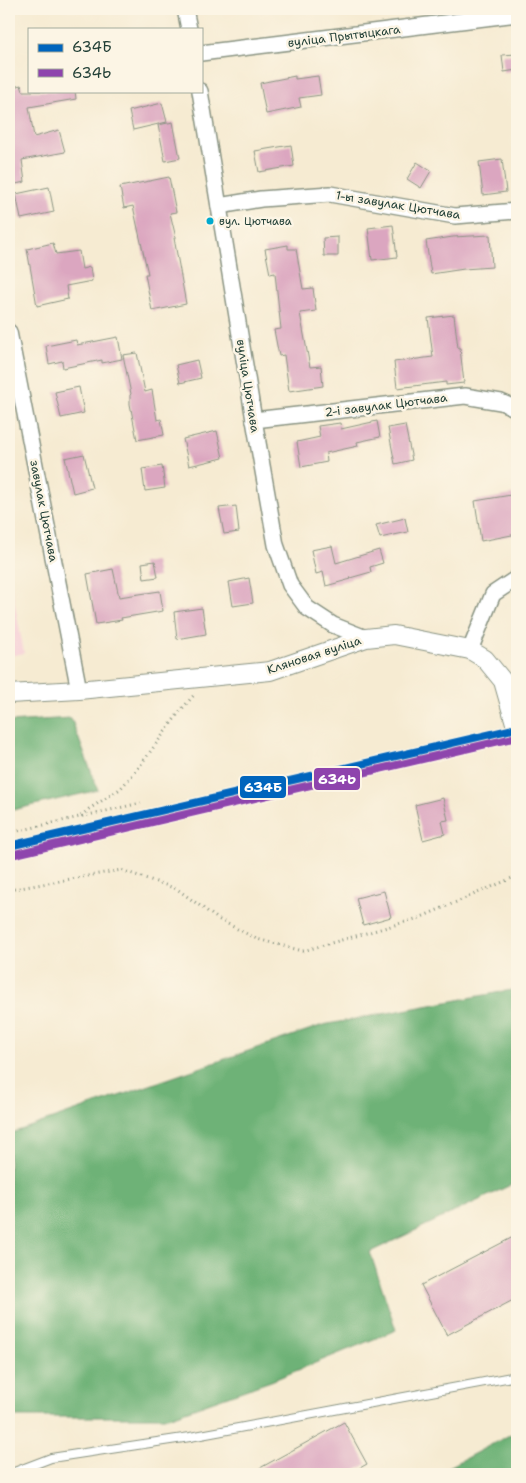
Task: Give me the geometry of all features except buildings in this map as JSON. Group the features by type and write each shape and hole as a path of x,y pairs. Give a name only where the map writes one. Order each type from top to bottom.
{"street":[{"path":"185,9 189,28"},
{"name":"вуліца Прытыцкага","path":"202,53 517,14"},
{"name":"вуліца Цютчава","path":"200,92 276,545 290,585 307,608 333,625 366,638"},
{"name":"1-ы завулак Цютчава","path":"219,206 261,198 330,194 455,216 517,211"},
{"name":"завулак Цютчава","path":"9,332 79,690"},
{"name":"2-і завулак Цютчава","path":"254,420 465,396 501,402 517,409"},
{"path":"517,578 494,594 470,650 485,659 503,681 517,730"},
{"name":"Кляновая вуліца","path":"9,694 79,690 270,671 366,638 394,636 470,650"}],"lane":[{"path":"9,1474 51,1458 190,1437 517,1376"}],"path":[{"path":"82,816 89,809 120,790 181,710 212,677"},
{"path":"9,833 141,803"},
{"path":"9,890 120,870 177,889 218,919 257,939 303,951 419,918 517,876"}],"shaded area":[{"path":"9,573 24,653 9,656"}],"green space":[{"path":"71,718 98,790 9,811 9,722"},
{"path":"517,989 517,1182 370,1252 396,1330 271,1381 168,1417 9,1417 9,1134 323,1025"},
{"path":"517,1431 517,1474 436,1474"}],"transit line":[{"name":"634Б","path":"9,846 517,728"},
{"name":"634Ь","path":"11,855 517,737"}],"place":[{"name":"вул. Цютчава","path":"210,221"}]}
